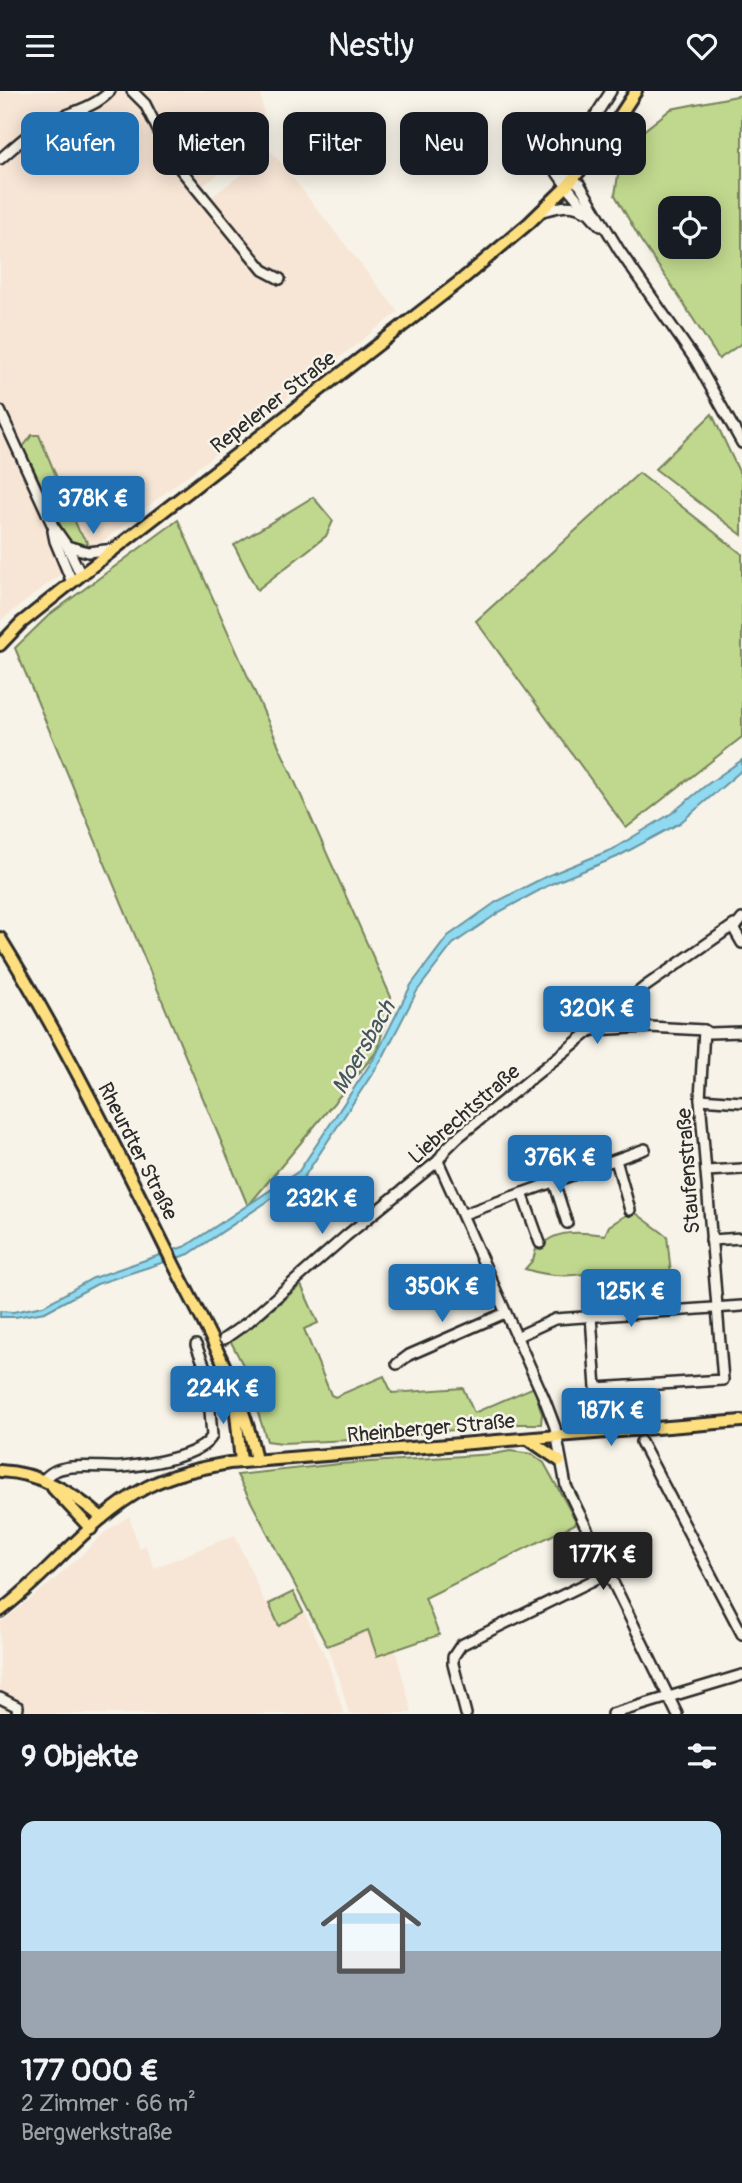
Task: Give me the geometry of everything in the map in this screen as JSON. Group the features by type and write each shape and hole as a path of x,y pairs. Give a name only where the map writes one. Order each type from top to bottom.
{"main road":[{"name":"Repelener Straße","path":"0,645 21,623 459,282 542,211 567,180 598,149 636,91"},
{"name":"Rheurdter Straße","path":"0,938 81,1082 161,1238 245,1417 256,1461"},
{"name":"Rheurdter Straße","path":"232,1387 241,1462"},
{"name":"Rheinberger Straße","path":"0,1611 45,1573 102,1518 148,1487 206,1467 742,1421"},
{"path":"528,1439 560,1461"},
{"path":"0,1471 23,1473 68,1491 102,1518"},
{"path":"47,1482 91,1529"}],"street":[{"path":"0,159 39,128 89,106 110,91"},
{"path":"131,91 145,104 173,160 263,270 279,279"},
{"path":"593,218 567,180 553,166 553,152 561,143 572,140 587,129 611,91"},
{"path":"567,180 580,185 607,232 696,361 742,443"},
{"path":"542,211 575,206 607,232"},
{"path":"0,411 52,526 67,546 76,579"},
{"path":"52,526 55,541 76,579"},
{"path":"67,546 88,552 114,549"},
{"path":"737,924 742,943"},
{"name":"Liebrechtstraße","path":"224,1339 248,1322 346,1236 438,1161 457,1138 646,986 737,924"},
{"path":"592,1030 650,1027 704,1030 709,1033 742,1032"},
{"name":"Staufenstraße","path":"591,1317 596,1388 723,1380 699,1099 704,1030"},
{"path":"699,1099 742,1102"},
{"path":"464,1214 645,1149"},
{"path":"616,1160 630,1210"},
{"path":"438,1161 544,1398 556,1436 566,1486 677,1714"},
{"path":"706,1171 742,1169"},
{"path":"554,1182 568,1223"},
{"path":"522,1193 540,1243"},
{"path":"710,1240 742,1238"},
{"path":"516,1337 555,1319 742,1306"},
{"path":"397,1364 409,1355 505,1313"},
{"path":"47,1482 51,1473 68,1468 122,1467 175,1457 198,1450 209,1441 212,1426 206,1372 196,1345"},
{"path":"641,1442 742,1635"},
{"path":"466,1714 453,1664 453,1657 461,1645 610,1572"},
{"path":"612,1714 742,1675"},
{"path":"0,1697 18,1710"}],"shaded area":[{"path":"0,91 260,91 263,112 153,112 153,175 217,175 204,185 211,197 241,175 269,175 269,154 272,152 283,166 283,175 290,175 398,312 0,621"},
{"path":"129,1516 139,1549 145,1545 154,1568 235,1535 265,1603 294,1591 327,1660 344,1714 0,1714 0,1623 53,1581 107,1531"},
{"path":"368,1630 377,1655 395,1649 412,1713 349,1714 327,1646"}],"green space":[{"path":"742,95 742,343 719,359 641,241 615,195 618,175 646,175 646,129 671,109"},
{"path":"712,414 742,478 742,535 655,469"},
{"path":"32,435 39,435 79,531 88,543 85,546 76,545 65,535 23,447"},
{"path":"639,473 742,554 742,737 626,828 476,621"},
{"path":"313,497 333,521 326,536 257,590 234,545"},
{"path":"178,520 391,997 378,1050 248,1206 15,648 49,615"},
{"path":"633,1211 667,1236 671,1274 609,1279 606,1270 561,1275 525,1269 533,1260 536,1249 539,1250 551,1238 569,1233 605,1235 609,1226"},
{"path":"301,1285 318,1323 304,1329 331,1395 335,1397 384,1376 392,1393 463,1388 474,1413 534,1387 542,1414 541,1424 351,1440 282,1443 267,1441 243,1365 230,1340 254,1325"},
{"path":"510,1451 532,1454 544,1463 577,1523 425,1598 439,1635 377,1656 368,1630 327,1646 237,1475 339,1464"},
{"path":"293,1592 303,1612 279,1626 269,1604"}],"water":[{"name":"Moersbach","path":"742,760 742,770 680,823 617,857 551,884 501,911 453,944 417,991 382,1059 304,1177 189,1254 97,1284 45,1312 0,1317 0,1311 13,1312 43,1306 93,1278 186,1246 299,1171 376,1055 411,985 448,936 496,902 547,876 613,849 672,813"}]}
